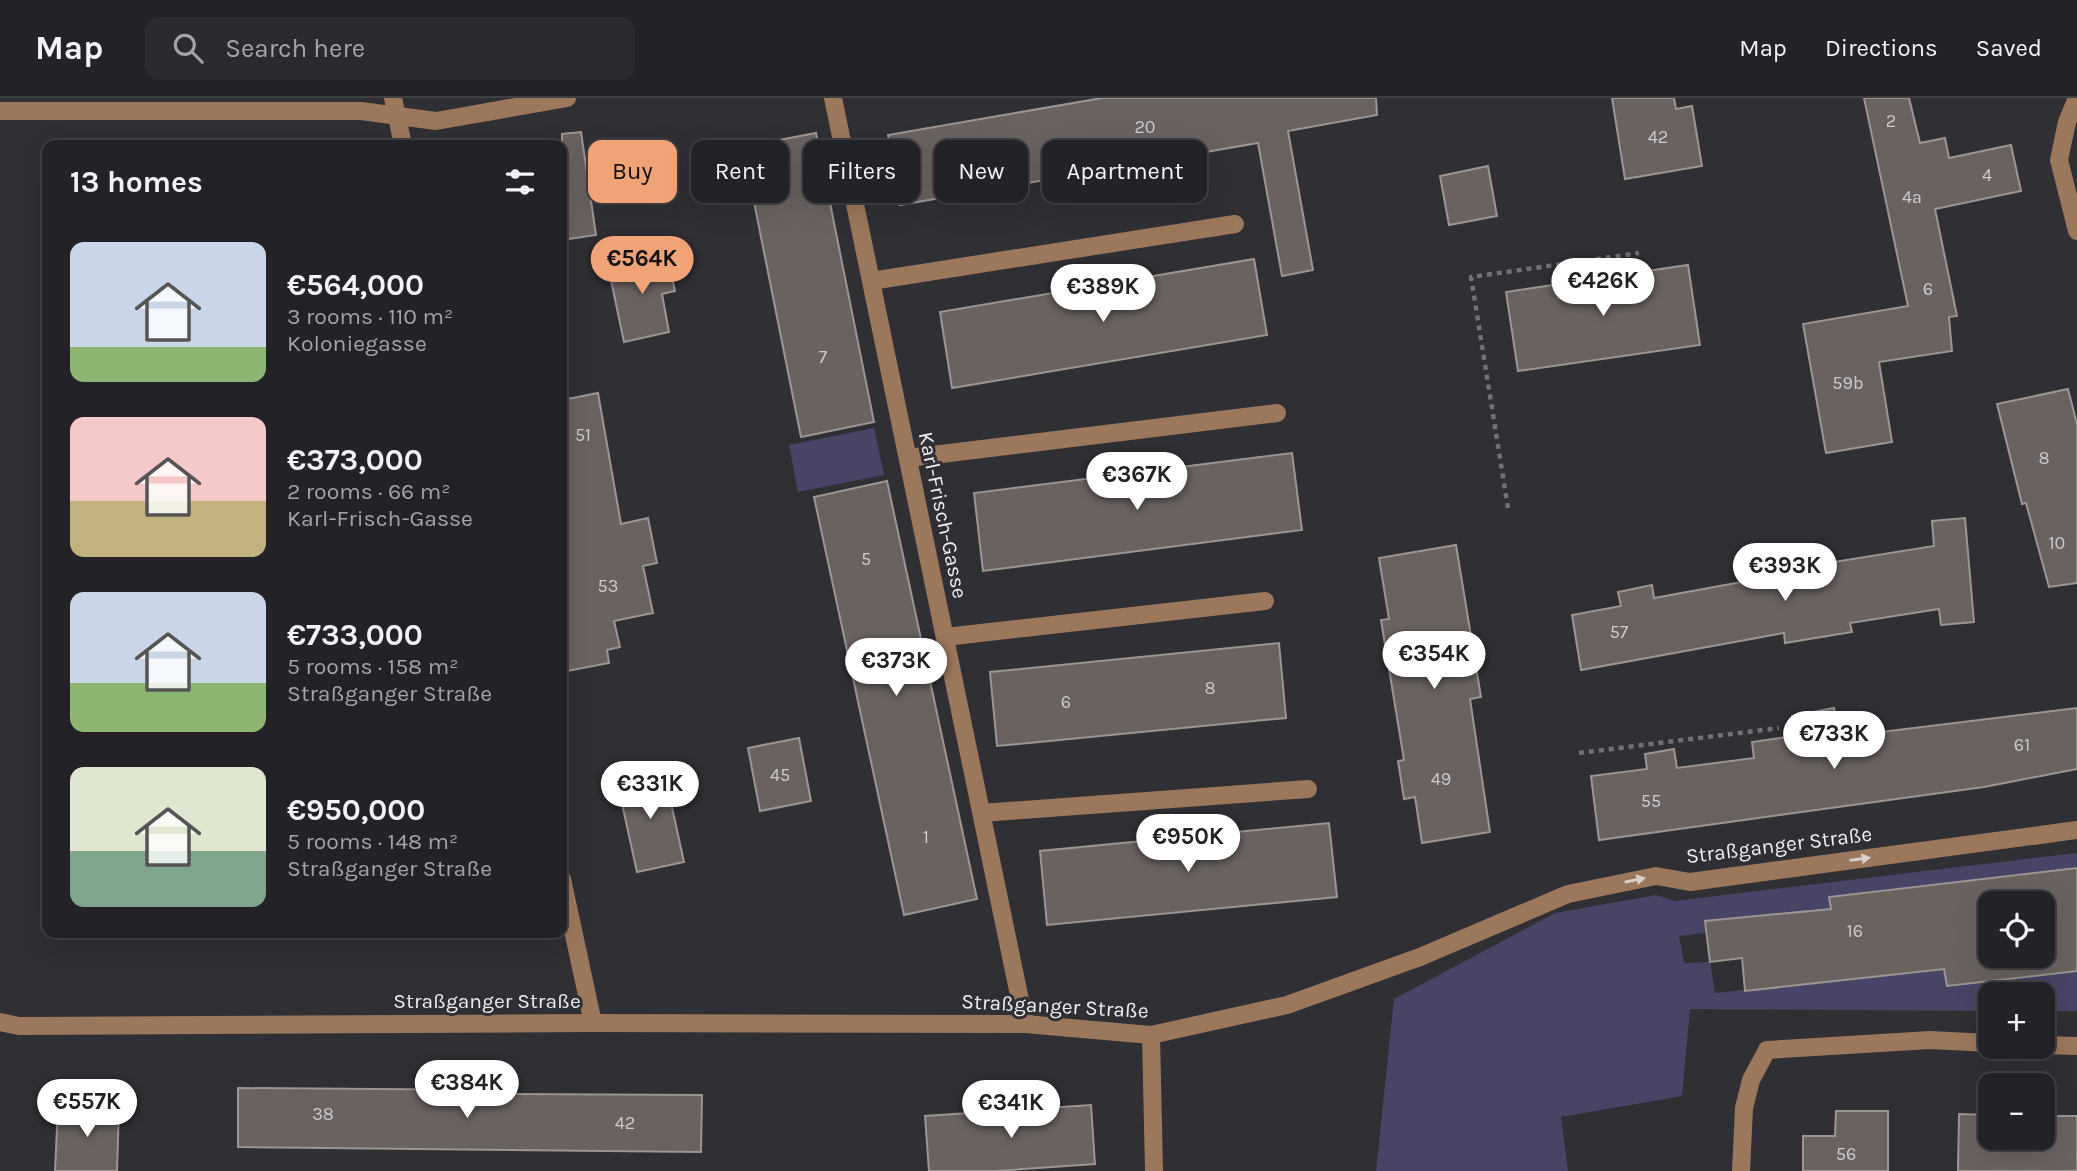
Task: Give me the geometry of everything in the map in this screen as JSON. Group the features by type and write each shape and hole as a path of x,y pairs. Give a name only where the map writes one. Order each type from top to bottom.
{"street":[{"path":"0,111 361,111 395,107 436,121 567,98"},
{"name":"Karl-Frisch-Gasse","path":"833,98 1026,1024"},
{"path":"2077,98 2067,122 2059,160 2077,231"},
{"path":"395,107 402,140"},
{"path":"871,281 1234,224"},
{"path":"908,457 1277,412"},
{"path":"945,637 1265,601"},
{"path":"982,813 1308,789"},
{"name":"Straßganger Straße","path":"0,1022 19,1026 1026,1024 1151,1035 1287,1005 1420,957 1568,894 1656,876 1690,882 2077,830"},
{"path":"567,902 593,1023"},
{"path":"1151,1035 1154,1171"},
{"path":"1741,1171 1744,1108 1751,1080 1768,1050 1930,1040 1978,1042"},
{"path":"2055,1045 2077,1046"}],"path":[{"path":"1508,508 1471,277 1639,253"},
{"path":"1579,753 1779,728"}],"shaded area":[{"path":"874,428 884,475 798,492 789,445"},
{"path":"2077,853 2077,868 1829,897 1831,909 1740,929 1679,936 1684,963 1710,962 1715,993 1944,969 1948,986 1978,983 1978,1011 1690,1009 1682,1096 1561,1117 1568,1171 1376,1171 1394,999 1555,913 1656,895 1674,901"},
{"path":"2077,971 2077,1011 2055,1011 2055,982 1982,982"}],"building":[{"path":"1102,98 1376,98 1377,115 1288,131 1313,270 1282,276 1258,143 1207,152 1207,140 1042,140 1042,180 1028,183 1028,140 934,140 934,199 920,202 920,140 889,140 888,135"},
{"path":"1612,98 1674,98 1676,109 1692,106 1702,166 1625,179"},
{"path":"1864,98 1909,98 1920,143 1945,138 1949,158 2011,145 2021,191 1935,209 1957,316 1949,317 1952,351 1879,362 1892,442 1826,453 1803,324 1908,306"},
{"path":"581,132 588,180 588,203 591,203 596,235 567,239 567,140 562,140 562,134"},
{"path":"816,133 817,140 803,140 803,203 830,203 874,422 801,437 754,203 789,203 789,140 780,140"},
{"path":"1488,166 1497,216 1449,225 1440,176"},
{"path":"667,254 675,291 662,294 669,332 624,342 608,266"},
{"path":"1254,259 1267,335 952,388 940,312"},
{"path":"1688,265 1700,345 1518,371 1506,292"},
{"path":"2068,389 2077,424 2077,583 2049,587 2026,503 2022,504 1997,404"},
{"path":"598,393 621,524 648,518 657,563 643,566 653,613 614,621 620,647 607,650 609,663 567,671 567,399"},
{"path":"1292,453 1302,530 983,571 974,493"},
{"path":"887,481 977,899 904,915 814,497"},
{"path":"1965,518 1974,622 1941,625 1939,609 1850,623 1852,632 1785,643 1784,633 1581,670 1572,615 1621,606 1618,592 1652,585 1654,598 1747,581 1746,576 1934,546 1932,521"},
{"path":"1456,545 1481,697 1470,699 1490,832 1422,843 1415,797 1404,799 1398,761 1404,760 1381,620 1389,619 1379,558"},
{"path":"1279,643 1286,718 997,746 990,672"},
{"path":"1834,708 1838,732 1848,731 1849,736 2077,708 2077,769 1984,787 1599,840 1591,776 1647,769 1645,754 1674,749 1677,768 1754,758 1752,742 1794,736 1792,716"},
{"path":"799,738 811,801 760,811 748,748"},
{"path":"664,771 684,862 637,872 617,781"},
{"path":"1329,823 1337,897 1047,925 1040,851"},
{"path":"2077,868 2077,971 1947,986 1944,969 1745,991 1742,958 1710,962 1705,921 1831,909 1829,897"},
{"path":"238,1088 496,1090 496,1094 702,1095 701,1152 238,1147"},
{"path":"1091,1105 1095,1164 995,1171 929,1171 925,1116"},
{"path":"58,1106 119,1109 117,1171 55,1171"},
{"path":"1836,1111 1888,1111 1888,1171 1803,1171 1803,1136 1835,1136"},
{"path":"1959,1114 1978,1115 1978,1150 2055,1150 2055,1116 2077,1116 2077,1171 1958,1171"}]}
